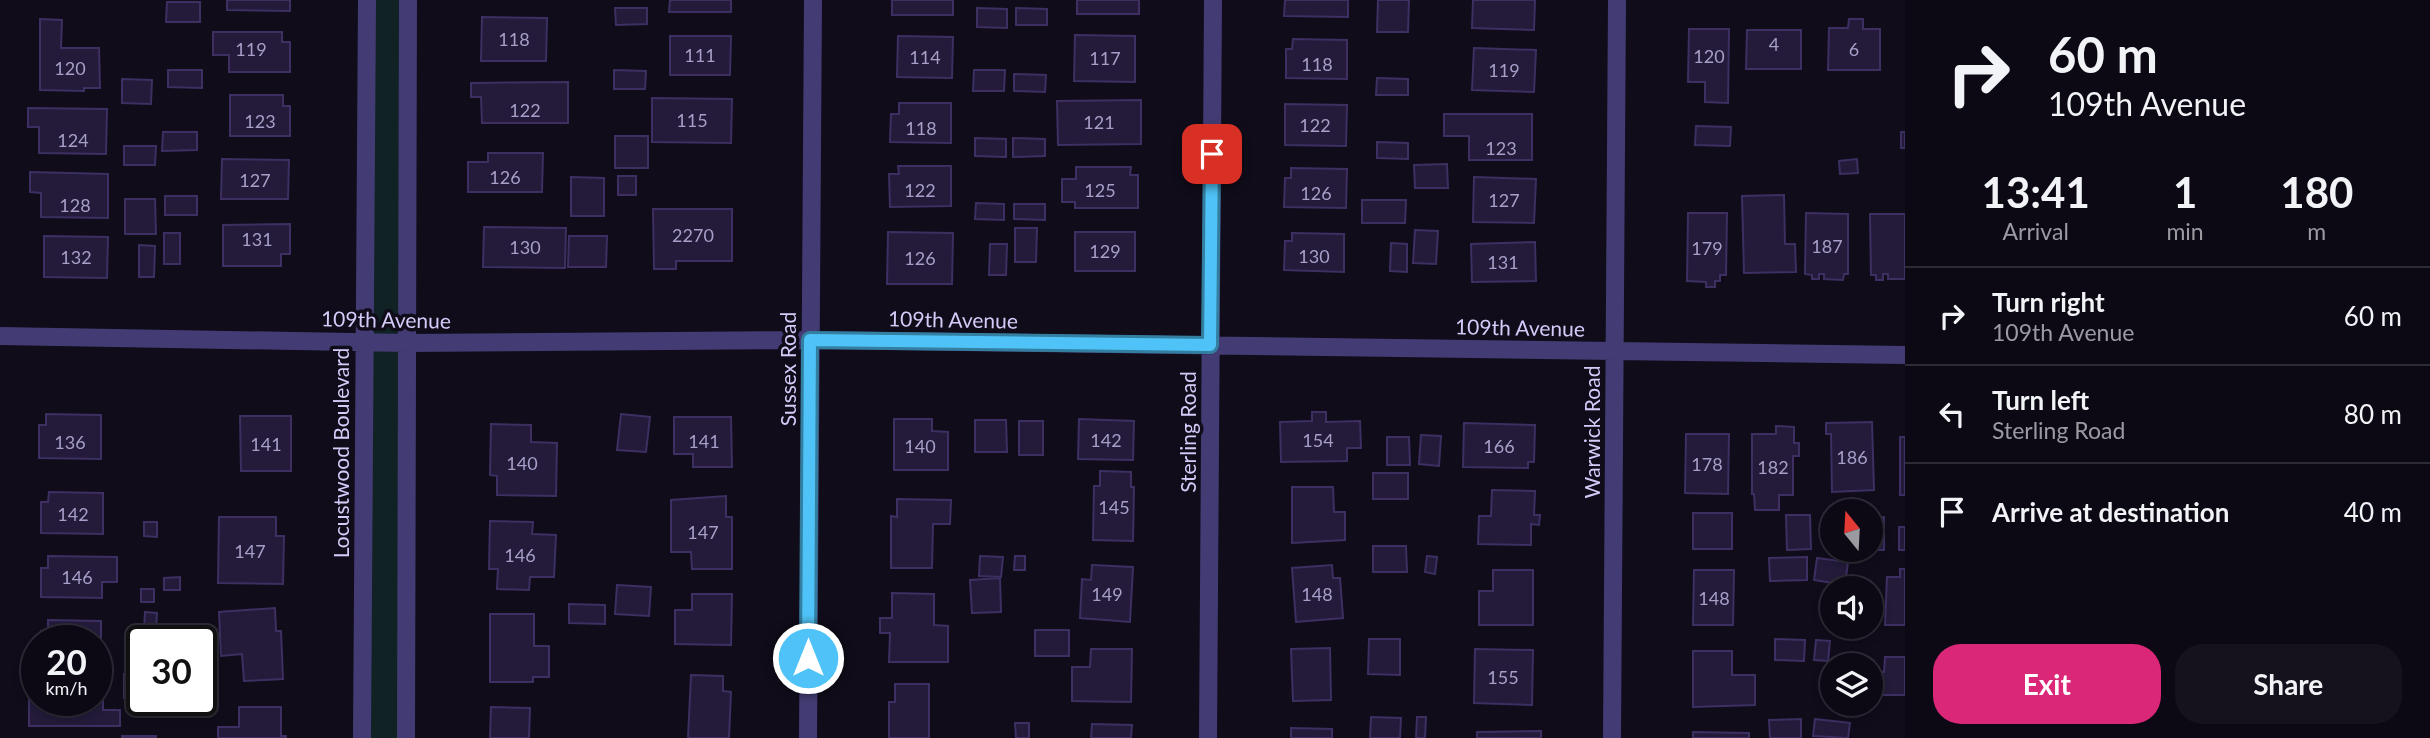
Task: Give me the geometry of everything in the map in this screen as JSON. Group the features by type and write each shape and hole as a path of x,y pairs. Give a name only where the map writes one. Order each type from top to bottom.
{"street":[{"name":"Locustwood Boulevard","path":"362,738 367,0"},
{"path":"406,738 408,0"},
{"name":"Sussex Road","path":"808,738 813,0"},
{"name":"Sterling Road","path":"1208,738 1213,0"},
{"name":"Warwick Road","path":"1612,738 1617,0"},
{"name":"109th Avenue","path":"0,336 407,343 810,340 1905,355"}],"shaded area":[{"path":"367,0 408,0 406,738 362,738"}],"building":[{"path":"227,0 290,0 290,11 227,10"},
{"path":"670,0 731,0 731,12 669,12"},
{"path":"892,0 953,0 953,15 892,15"},
{"path":"1077,0 1139,0 1139,14 1077,14"},
{"path":"1285,0 1348,0 1348,17 1284,16"},
{"path":"1378,0 1409,0 1408,32 1377,32"},
{"path":"1473,0 1535,0 1534,30 1472,28"},
{"path":"167,2 200,2 200,22 166,22"},
{"path":"615,8 647,8 647,24 616,25"},
{"path":"977,8 1007,9 1007,28 977,27"},
{"path":"1016,8 1047,9 1047,25 1016,25"},
{"path":"482,17 547,18 546,61 481,61"},
{"path":"40,19 62,20 61,48 99,48 100,88 84,88 84,91 40,90"},
{"path":"1849,19 1863,19 1863,29 1880,29 1880,70 1828,70 1829,28 1848,28"},
{"path":"1689,29 1729,29 1728,103 1705,102 1705,82 1688,82"},
{"path":"1747,30 1801,30 1801,69 1746,69"},
{"path":"213,32 282,32 282,42 290,42 290,72 229,72 229,55 213,55"},
{"path":"1075,35 1135,36 1135,82 1074,81"},
{"path":"670,36 731,36 730,75 670,75"},
{"path":"898,36 953,37 952,78 897,77"},
{"path":"1293,39 1347,40 1347,79 1286,78 1286,49 1292,49"},
{"path":"1474,48 1536,50 1534,92 1472,90"},
{"path":"168,70 202,70 202,88 168,87"},
{"path":"614,70 646,71 645,89 614,89"},
{"path":"974,70 1005,70 1004,91 973,91"},
{"path":"1014,74 1046,75 1045,92 1014,91"},
{"path":"1377,78 1408,79 1408,95 1376,95"},
{"path":"122,79 152,80 151,104 122,103"},
{"path":"568,82 568,123 482,123 481,97 471,97 471,83"},
{"path":"230,95 283,95 283,106 290,106 290,136 230,136"},
{"path":"652,98 732,99 731,143 652,142"},
{"path":"1141,100 1141,144 1058,145 1057,101"},
{"path":"899,103 951,103 951,143 890,142 891,114 899,114"},
{"path":"1285,104 1347,105 1346,146 1285,145"},
{"path":"28,108 107,109 106,154 39,153 39,127 28,127"},
{"path":"1444,114 1532,114 1532,160 1469,160 1469,136 1444,136"},
{"path":"1696,126 1731,127 1730,146 1695,145"},
{"path":"163,132 197,132 197,150 162,151"},
{"path":"1901,132 1905,132 1905,148 1901,148"},
{"path":"615,136 648,136 648,168 615,168"},
{"path":"975,138 1006,139 1006,157 975,156"},
{"path":"1013,138 1045,139 1045,156 1013,157"},
{"path":"1377,142 1408,143 1408,159 1377,158"},
{"path":"124,146 156,146 155,165 124,165"},
{"path":"488,153 543,153 542,192 468,192 468,162 488,162"},
{"path":"222,159 289,160 288,199 221,199"},
{"path":"1857,159 1858,173 1840,174 1839,161"},
{"path":"1447,164 1448,188 1415,188 1414,165"},
{"path":"898,166 951,166 951,206 890,207 889,174 899,174"},
{"path":"1076,167 1131,167 1130,175 1138,175 1138,208 1075,208 1075,202 1062,202 1062,179 1076,179"},
{"path":"1291,168 1347,169 1346,208 1284,207 1285,178 1291,178"},
{"path":"30,172 108,174 108,218 41,217 41,193 30,192"},
{"path":"618,176 636,176 636,195 618,195"},
{"path":"571,177 604,178 604,216 571,216"},
{"path":"1474,177 1536,179 1534,223 1473,222"},
{"path":"1784,195 1785,244 1795,244 1796,272 1744,273 1742,196"},
{"path":"165,196 197,196 197,215 165,215"},
{"path":"125,199 155,199 156,234 125,234"},
{"path":"1362,200 1406,200 1405,223 1362,223"},
{"path":"976,203 1004,204 1004,220 975,219"},
{"path":"1014,204 1045,204 1045,220 1014,219"},
{"path":"653,209 732,209 732,261 676,261 676,269 654,269"},
{"path":"1688,213 1727,213 1726,275 1720,275 1720,281 1715,281 1715,287 1706,287 1706,282 1687,281"},
{"path":"1806,213 1848,214 1848,274 1844,274 1843,280 1824,279 1824,274 1819,274 1819,279 1812,279 1812,275 1805,274"},
{"path":"1870,214 1905,214 1905,279 1888,279 1888,274 1883,274 1883,280 1876,280 1876,275 1871,275"},
{"path":"290,224 290,254 281,254 281,266 223,266 223,225"},
{"path":"484,227 566,228 565,268 483,267"},
{"path":"1015,228 1037,228 1036,262 1015,262"},
{"path":"1415,230 1438,231 1436,264 1413,263"},
{"path":"888,232 953,233 952,284 887,284"},
{"path":"1075,232 1135,232 1135,271 1075,271"},
{"path":"164,233 180,233 180,264 164,264"},
{"path":"1292,233 1344,234 1344,272 1284,270 1285,241 1292,241"},
{"path":"44,236 108,237 107,278 44,277"},
{"path":"569,236 607,236 606,267 568,267"},
{"path":"1535,242 1536,281 1472,282 1471,244"},
{"path":"1391,243 1407,244 1407,272 1390,271"},
{"path":"990,244 1007,244 1006,275 989,275"},
{"path":"139,245 155,246 154,277 139,277"},
{"path":"1312,412 1326,412 1326,422 1360,421 1361,448 1347,448 1347,461 1281,462 1280,422 1312,421"},
{"path":"46,414 101,415 101,459 39,458 39,425 46,425"},
{"path":"621,414 650,417 646,452 617,450"},
{"path":"240,416 291,416 291,471 241,471"},
{"path":"674,417 731,417 732,467 693,467 693,454 674,454"},
{"path":"894,419 932,419 932,431 948,432 948,470 894,470"},
{"path":"1079,419 1134,421 1133,460 1078,459"},
{"path":"975,420 1006,420 1007,452 975,452"},
{"path":"1019,421 1043,421 1043,455 1019,455"},
{"path":"1872,422 1874,490 1832,492 1831,434 1826,434 1826,423"},
{"path":"1464,423 1535,425 1534,462 1528,462 1528,468 1463,467"},
{"path":"491,424 531,425 531,442 557,443 556,496 497,495 497,476 490,475"},
{"path":"1776,426 1794,427 1794,443 1799,443 1799,456 1793,456 1793,495 1779,495 1779,510 1755,510 1752,494 1752,434 1776,434"},
{"path":"1686,434 1729,434 1728,494 1685,493"},
{"path":"1421,435 1441,436 1439,466 1419,464"},
{"path":"1387,437 1409,437 1410,465 1387,465"},
{"path":"1900,437 1905,437 1905,495 1900,495"},
{"path":"1100,471 1131,472 1131,487 1134,487 1133,541 1093,540 1094,486 1100,486"},
{"path":"1373,473 1408,473 1408,499 1373,499"},
{"path":"1292,487 1333,487 1334,512 1345,512 1345,540 1292,543"},
{"path":"1492,490 1535,491 1534,515 1540,515 1539,525 1531,524 1531,545 1478,544 1479,516 1491,516"},
{"path":"49,492 103,493 103,534 41,533 41,502 48,502"},
{"path":"726,496 726,517 732,517 732,569 692,569 691,552 671,552 671,500"},
{"path":"897,499 951,500 950,524 933,524 932,568 891,568 891,516 897,517"},
{"path":"1693,513 1732,513 1732,549 1693,549"},
{"path":"1786,515 1810,515 1811,549 1787,550"},
{"path":"219,517 276,517 276,536 284,536 283,584 218,583"},
{"path":"1883,517 1884,517 1883,550"},
{"path":"490,521 533,522 532,534 556,535 554,577 530,577 529,590 497,589 498,569 489,569"},
{"path":"144,522 157,522 157,537 144,536"},
{"path":"1899,527 1905,527 1905,550 1899,550"},
{"path":"1373,546 1406,546 1407,572 1373,572"},
{"path":"48,556 117,557 117,582 102,582 102,598 41,597 41,568 48,568"},
{"path":"980,556 1003,557 1001,577 979,576"},
{"path":"1015,556 1025,556 1025,570 1014,570"},
{"path":"1427,556 1437,557 1435,574 1425,572"},
{"path":"1807,557 1807,580 1770,581 1769,558"},
{"path":"1817,558 1820,558 1820,562 1848,562 1846,576 1820,576 1820,581 1814,580"},
{"path":"1092,565 1133,567 1130,622 1080,618 1082,579 1091,580"},
{"path":"1332,565 1333,578 1340,578 1343,618 1296,622 1292,568"},
{"path":"1900,569 1905,569 1905,625 1885,625 1887,577 1900,577"},
{"path":"1493,570 1533,570 1533,625 1479,625 1479,591 1493,591"},
{"path":"1694,570 1734,570 1733,625 1693,625"},
{"path":"180,577 180,590 164,590 164,578"},
{"path":"1000,578 1001,612 972,613 970,580"},
{"path":"617,585 651,587 649,616 615,614"},
{"path":"141,589 154,589 154,602 141,602"},
{"path":"892,593 934,594 934,625 948,626 948,662 889,662 890,633 880,633 880,618 892,618"},
{"path":"692,594 732,594 731,645 675,644 675,610 692,610"},
{"path":"569,604 605,605 605,624 569,623"},
{"path":"275,608 276,631 281,631 283,679 244,681 242,654 221,656 219,612"},
{"path":"145,612 157,613 156,625 144,625"},
{"path":"490,614 534,614 534,646 549,646 549,677 533,677 533,682 490,682"},
{"path":"48,620 101,621 101,625 48,625"},
{"path":"1035,630 1069,630 1069,656 1035,656"},
{"path":"1369,639 1400,639 1400,675 1368,674"},
{"path":"1775,639 1805,640 1804,661 1775,660"},
{"path":"1816,640 1830,641 1829,653 1820,653 1820,660 1814,660"},
{"path":"1330,648 1331,700 1293,701 1291,649"},
{"path":"1091,649 1132,649 1131,702 1072,701 1072,667 1090,667"},
{"path":"1475,649 1533,650 1532,705 1474,703"},
{"path":"1693,651 1732,651 1732,675 1755,675 1755,705 1693,707"},
{"path":"1885,657 1905,657 1905,695 1883,695"},
{"path":"124,674 126,698 124,698"},
{"path":"691,675 723,676 723,691 731,692 729,738 688,738"},
{"path":"895,684 929,684 929,738 889,738 889,702 895,702"},
{"path":"239,707 281,707 281,736 286,738 218,738 218,727 239,727"},
{"path":"491,707 530,708 529,738 490,738"},
{"path":"112,710 120,710 120,726 29,726 29,716 112,716"},
{"path":"1371,717 1401,718 1400,738 1370,738"},
{"path":"1417,717 1426,717 1425,738 1416,738"},
{"path":"1801,719 1801,738 1770,738 1769,720"},
{"path":"1815,719 1850,723 1848,738 1813,736"},
{"path":"1015,723 1029,723 1029,738 1016,738"},
{"path":"1092,724 1132,725 1131,738 1091,738"},
{"path":"1291,728 1332,729 1332,738 1291,738"},
{"path":"1541,731 1541,738 1477,738 1477,732"},
{"path":"1693,732 1749,733 1749,738 1693,738"},
{"path":"156,736 156,738 122,738"}],"route":[{"path":"808,658 810,340 1210,345 1212,154"}]}
